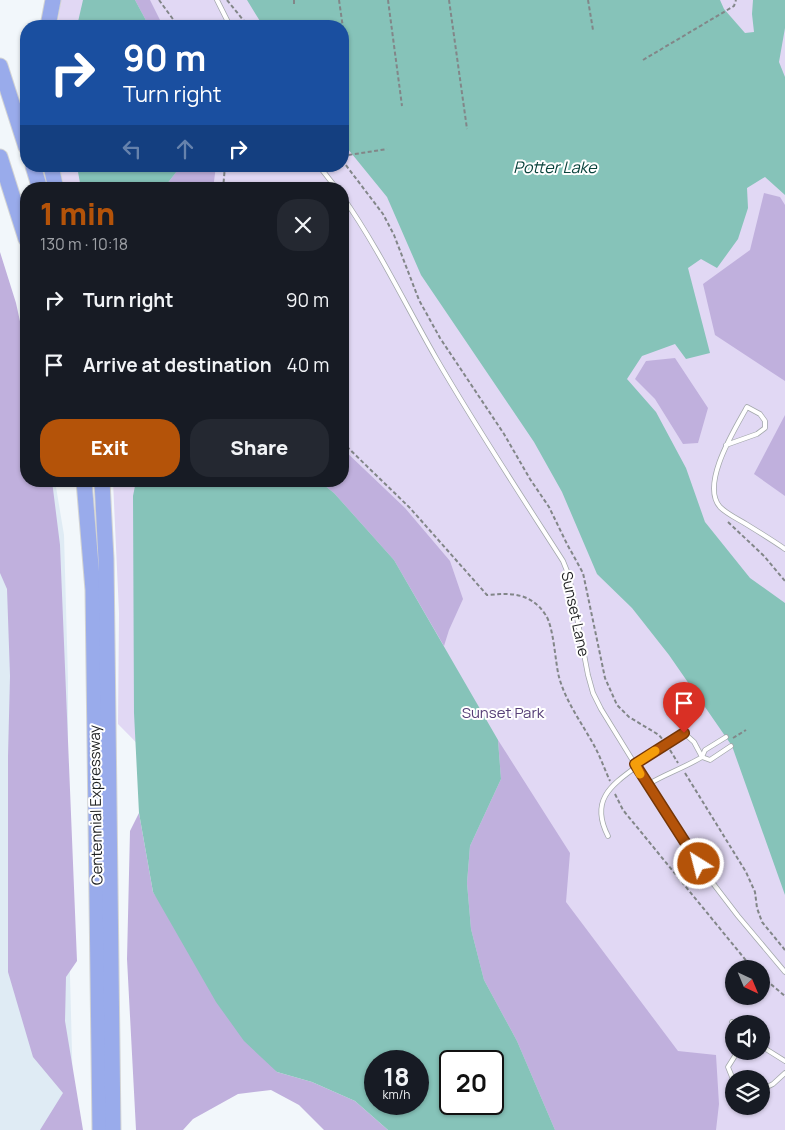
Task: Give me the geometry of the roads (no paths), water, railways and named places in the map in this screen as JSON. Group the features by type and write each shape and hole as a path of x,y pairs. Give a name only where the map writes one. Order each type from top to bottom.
{"highway":[{"path":"49,20 53,0"},
{"path":"0,66 20,128"},
{"path":"0,157 20,220"},
{"path":"0,176 20,221"},
{"name":"Centennial Expressway","path":"84,487 93,599 100,1130"},
{"name":"Centennial Expressway","path":"102,487 106,560 114,1130"}],"lane":[{"path":"217,0 227,20"},
{"path":"324,172 332,182"},
{"name":"Sunset Lane","path":"349,207 377,249 416,324 470,417 563,562 569,576 593,693 689,852 738,916 785,972"},
{"path":"726,445 757,434 765,428 765,421 760,414 747,407 726,445 715,484 717,501 720,507 785,549"},
{"path":"608,836 600,811 603,800 612,785 635,765 684,733 694,742 702,757 710,760 731,746"},
{"path":"647,785 667,773 682,769 702,757 705,750 726,737"},
{"path":"770,1052 785,1061"},
{"path":"770,1086 785,1073"}],"water":[{"path":"83,0 135,0 146,20 78,20"},
{"name":"Potter Lake","path":"247,0 720,0 724,9 745,33 754,32 753,0 785,0 785,28 779,62 785,77 785,195 765,177 747,188 748,208 738,239 717,268 701,259 688,268 710,353 686,359 675,344 642,356 627,379 656,412 686,468 705,522 750,578 785,603 785,895 732,746 669,655 632,608 597,574 562,492 534,442 421,275 387,197 349,150 349,20 259,20"},
{"path":"78,172 176,172 168,182 80,182"},
{"path":"135,487 326,487 394,560 498,740 501,779 470,846 467,883 471,929 484,980 517,1041 555,1130 388,1130 371,1115 429,1115 429,1050 364,1050 364,1109 355,1101 312,1082 277,1072 244,1041 216,1002 153,892 139,813 134,713 133,496"}],"park label":[{"name":"Sunset Park","path":"503,713"}]}
